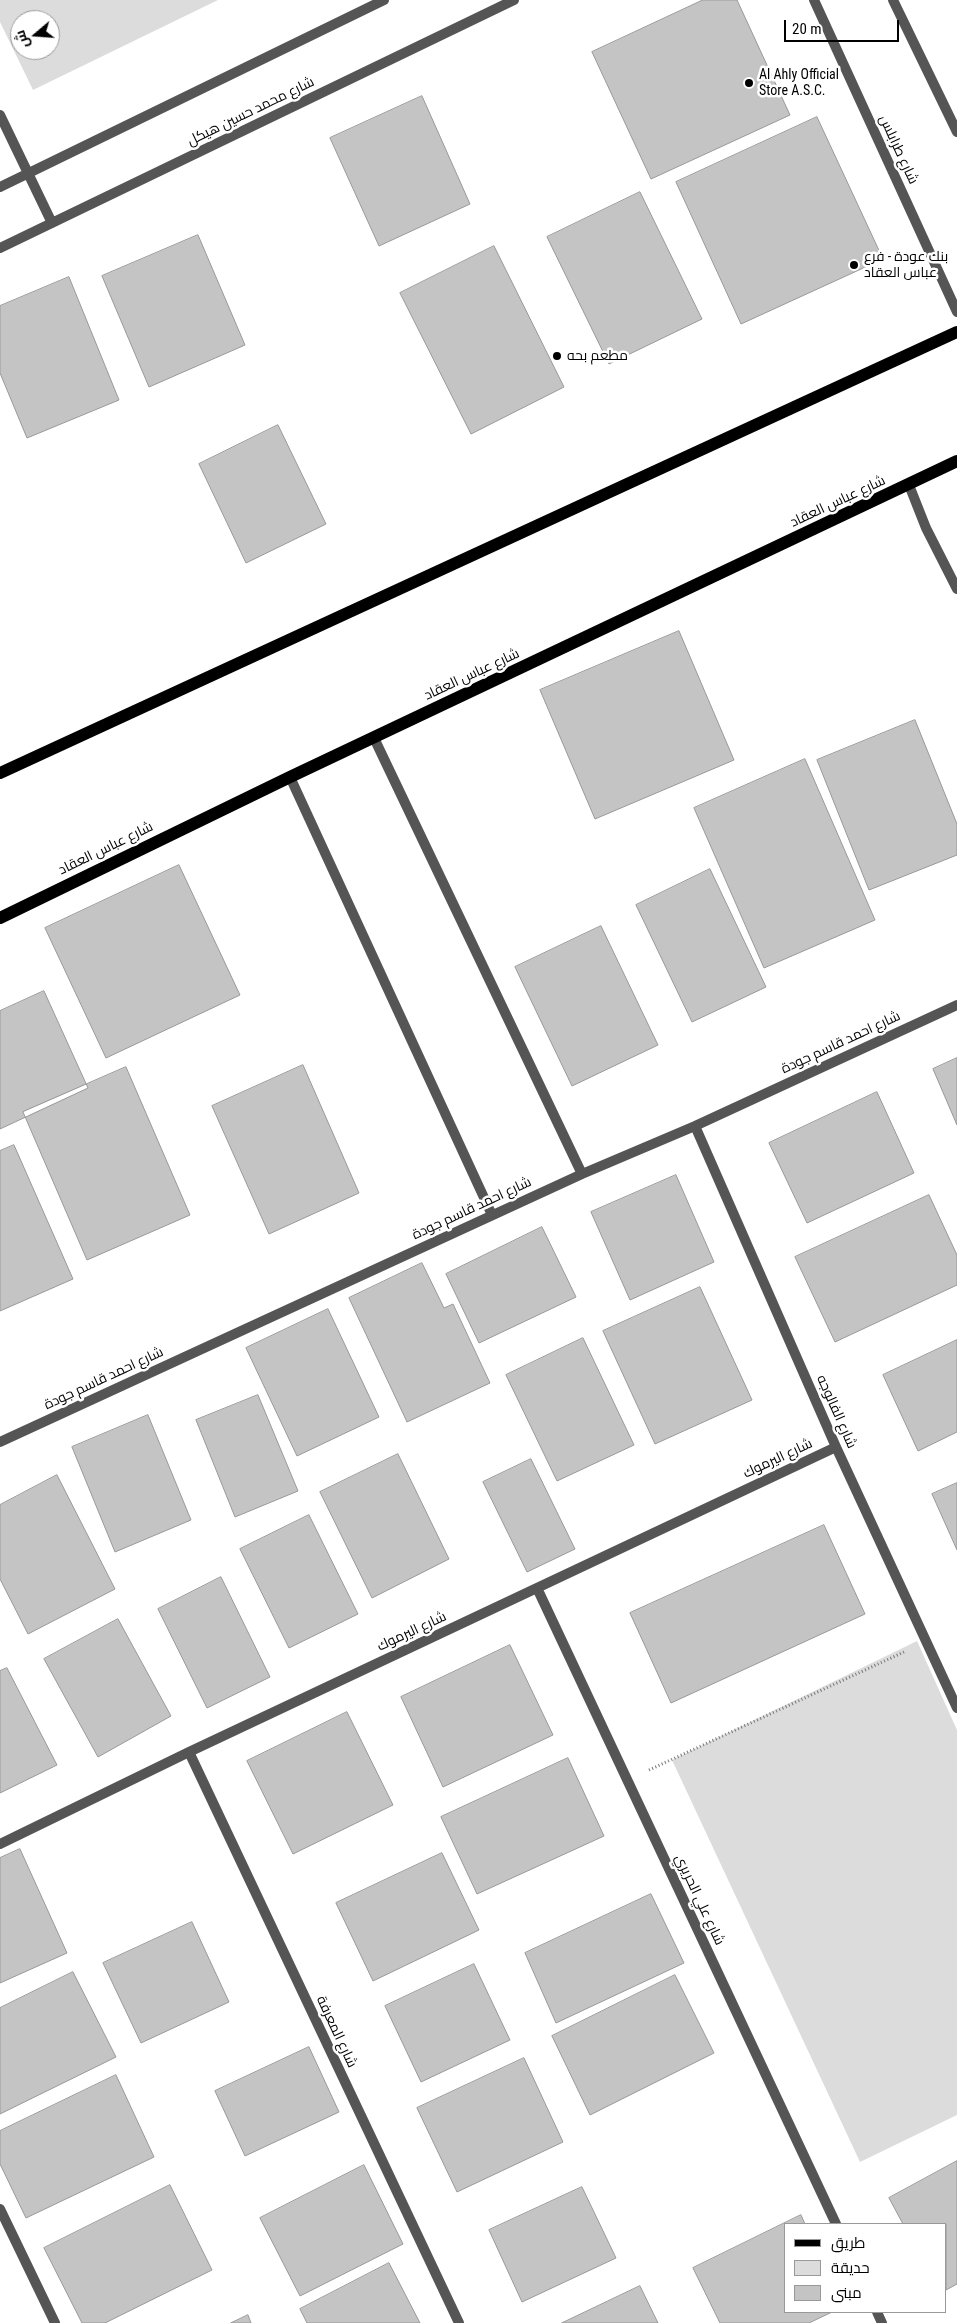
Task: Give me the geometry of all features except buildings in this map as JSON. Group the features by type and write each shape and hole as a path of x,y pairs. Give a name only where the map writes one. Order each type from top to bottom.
{"main road":[{"path":"0,773 957,332"},
{"name":"شارع عباس العقاد","path":"0,918 290,777 957,461"}],"street":[{"path":"0,187 384,0"},
{"name":"شارع محمد حسين هيكل","path":"0,248 514,0"},
{"name":"شارع طرابلس","path":"814,0 957,312"},
{"path":"893,0 957,132"},
{"path":"0,116 52,223"},
{"path":"909,485 926,528 957,589"},
{"path":"374,738 582,1174"},
{"path":"290,777 492,1215"},
{"name":"شارع احمد قاسم جودة","path":"0,1442 492,1215 695,1126 957,1006"},
{"name":"شارع الفالوجه","path":"695,1126 836,1447 957,1708"},
{"name":"شارع اليرموك","path":"0,1844 189,1752 836,1447"},
{"name":"شارع علي الحريري","path":"537,1588 836,2223"},
{"name":"شارع المعرفة","path":"189,1752 459,2323"},
{"path":"0,2209 55,2323"}],"path":[{"path":"628,1780 926,1642"}],"green space":[{"path":"0,0 218,0 33,90 18,60 60,60 60,10 10,10 10,43 0,22"},
{"path":"917,1641 957,1730 957,2115 860,2162 672,1760"}],"place":[{"name":"Al Ahly Official Store A.S.C.","path":"749,83"},
{"name":"بنك عودة - فرع عباس العقاد","path":"854,265"},
{"name":"مطعم بحه","path":"557,356"}]}
